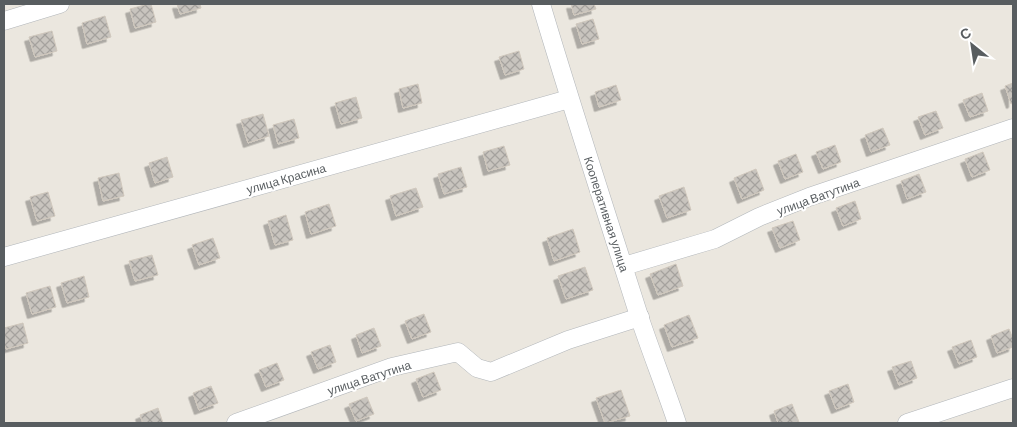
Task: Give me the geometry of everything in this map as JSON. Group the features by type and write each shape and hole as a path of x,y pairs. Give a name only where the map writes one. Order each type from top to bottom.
{"street":[{"path":"4,21 60,4"},
{"name":"Кооперативная улица","path":"540,4 569,100 677,423"},
{"name":"улица Красина","path":"4,257 569,100"},
{"name":"улица Ватутина","path":"624,266 715,239 760,217 810,197 1013,128"},
{"name":"улица Ватутина","path":"236,423 392,367 458,352 477,368 491,372 568,340 640,317"},
{"path":"907,423 1013,388"}],"building":[{"path":"151,4 156,22 135,28 130,9"},
{"path":"177,4 200,4 201,8 180,14"},
{"path":"571,4 594,4 596,9 574,15"},
{"path":"105,16 111,37 87,44 82,23"},
{"path":"593,19 599,39 582,44 576,24"},
{"path":"52,31 57,51 35,57 29,37"},
{"path":"519,51 524,69 505,75 499,57"},
{"path":"1013,83 1013,103 1011,104 1005,86"},
{"path":"418,84 422,103 403,108 399,89"},
{"path":"616,85 621,100 599,107 595,92"},
{"path":"982,93 988,111 970,117 963,100"},
{"path":"356,97 362,118 341,124 335,103"},
{"path":"936,111 943,128 925,135 918,117"},
{"path":"263,114 269,136 248,143 241,120"},
{"path":"294,119 299,138 278,144 273,125"},
{"path":"883,128 890,145 871,152 865,135"},
{"path":"835,145 841,162 823,169 816,152"},
{"path":"504,146 510,165 488,171 483,152"},
{"path":"983,152 990,170 972,177 965,159"},
{"path":"796,154 803,172 785,179 778,161"},
{"path":"167,157 173,177 155,183 149,163"},
{"path":"461,167 467,187 444,194 438,174"},
{"path":"756,169 764,190 742,199 734,178"},
{"path":"119,173 124,196 103,201 98,178"},
{"path":"919,174 926,192 907,199 901,181"},
{"path":"684,187 691,210 667,218 659,196"},
{"path":"416,188 423,207 396,216 390,196"},
{"path":"48,192 55,216 37,221 30,197"},
{"path":"855,201 861,219 843,226 836,208"},
{"path":"329,204 336,226 311,234 305,212"},
{"path":"286,215 293,240 275,245 268,221"},
{"path":"793,221 800,240 780,248 772,228"},
{"path":"573,229 580,252 554,261 547,238"},
{"path":"213,238 220,258 199,265 192,245"},
{"path":"152,255 158,275 135,281 129,261"},
{"path":"676,264 683,286 658,295 650,274"},
{"path":"585,267 593,290 566,299 558,276"},
{"path":"84,276 89,297 67,303 61,283"},
{"path":"50,286 56,307 32,314 26,293"},
{"path":"424,314 431,332 412,339 405,321"},
{"path":"689,315 698,338 672,347 664,325"},
{"path":"23,323 28,343 6,349 4,328"},
{"path":"374,328 381,346 362,353 356,335"},
{"path":"1009,329 1013,339 1013,347 997,353 991,336"},
{"path":"971,340 977,357 959,364 952,347"},
{"path":"330,345 336,362 318,369 311,352"},
{"path":"911,361 917,378 899,385 892,367"},
{"path":"277,363 284,380 266,387 259,370"},
{"path":"434,372 441,390 423,397 416,379"},
{"path":"848,384 854,402 836,409 829,391"},
{"path":"211,386 218,403 199,410 193,393"},
{"path":"621,390 630,416 605,423 596,398"},
{"path":"367,397 374,414 356,421 349,404"},
{"path":"792,404 799,422 778,423 774,411"},
{"path":"158,408 163,423 143,423 140,415"}]}
